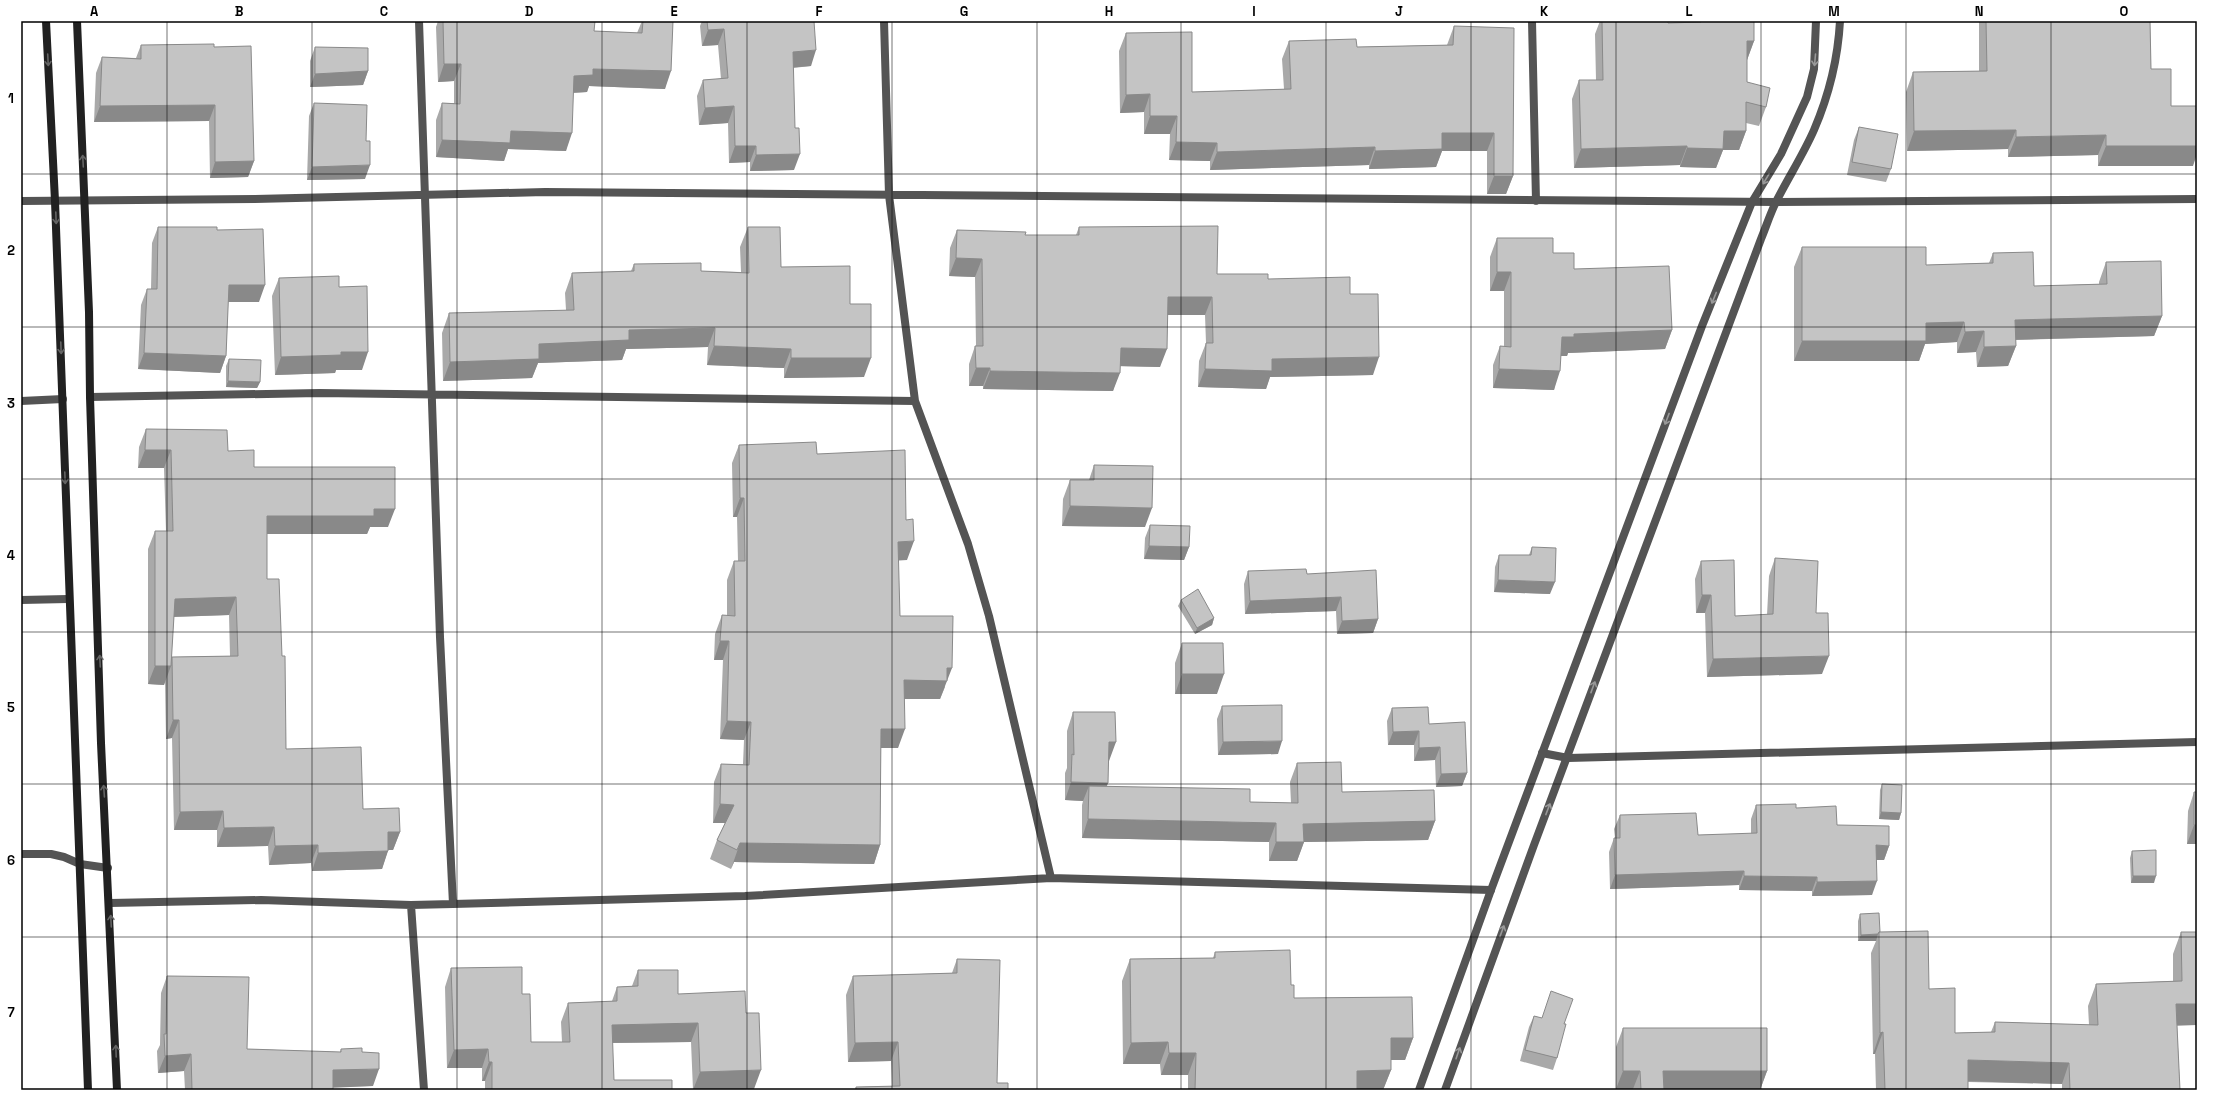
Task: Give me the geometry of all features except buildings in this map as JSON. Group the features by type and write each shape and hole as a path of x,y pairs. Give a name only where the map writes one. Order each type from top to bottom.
{"main road":[{"path":"46,21 63,399 68,599 80,864 88,1090"},
{"path":"77,21 90,312 90,397 101,743 110,903 117,1090"}],"street":[{"path":"420,21 440,637 453,904"},
{"path":"884,21 889,195 915,402 968,544 989,616 1051,878"},
{"path":"1532,21 1536,201"},
{"path":"1419,1090 1491,890 1702,326 1752,202 1781,154 1807,97 1814,69 1816,21"},
{"path":"1445,1090 1531,852 1568,758 1667,486 1776,202 1798,162 1823,107 1832,78 1840,21"},
{"path":"21,201 255,199 425,194 654,192 1752,202 2197,199"},
{"path":"90,397 319,392 915,402"},
{"path":"21,401 63,399"},
{"path":"21,600 68,599"},
{"path":"1542,754 1568,758 2197,742"},
{"path":"21,854 51,854 80,864 108,868"},
{"path":"110,903 261,900 412,905 453,904 745,896 1051,878 1491,890"},
{"path":"412,905 424,1090"}]}
